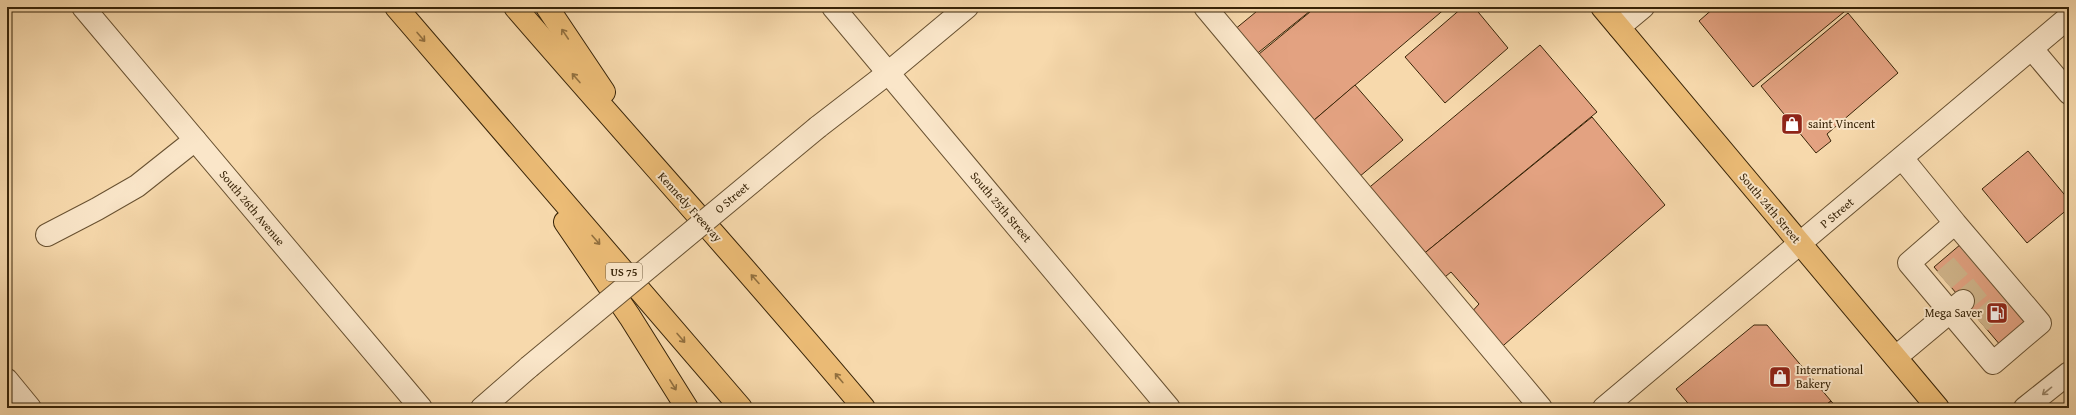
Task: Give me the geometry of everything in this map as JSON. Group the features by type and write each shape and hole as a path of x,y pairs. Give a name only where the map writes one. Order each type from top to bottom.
{"main road":[{"name":"US 75","path":"396,7 741,408"},
{"name":"Kennedy Freeway","path":"515,7 657,171 772,299 864,408"},
{"path":"547,7 657,171"},
{"name":"South 24th Street","path":"1602,7 1938,408"},
{"path":"507,136 630,317 687,408"}],"street":[{"name":"South 26th Avenue","path":"83,7 421,408"},
{"name":"South 25th Street","path":"833,7 1169,408"},
{"name":"O Street","path":"482,408 529,367 818,127 967,7"},
{"path":"1205,7 1541,408"},
{"path":"1619,27 1643,7"},
{"name":"P Street","path":"1604,408 1801,244 2069,17"},
{"path":"2032,49 2069,93"},
{"path":"46,235 97,209 137,186 195,140"},
{"path":"1902,158 1956,223 1975,253 2011,295 2040,323 1993,363 1974,327 1938,285 1909,263 1956,223"},
{"path":"1896,357 1957,307"},
{"path":"2025,408 2069,373"},
{"path":"7,380 30,408"}],"building":[{"path":"1262,7 1315,7 1254,56 1234,30"},
{"path":"1316,7 1447,7 1313,121 1259,54"},
{"path":"1463,7 1474,7 1508,48 1445,103 1405,57"},
{"path":"1715,7 1850,7 1753,87 1699,21"},
{"path":"1848,13 1898,73 1827,134 1831,141 1816,153 1761,86"},
{"path":"1540,45 1597,112 1421,256 1365,191"},
{"path":"1355,85 1403,140 1359,177 1313,121"},
{"path":"1592,117 1665,205 1497,351 1468,316 1479,304 1451,272 1440,281 1421,256"},
{"path":"2028,151 2069,200 2069,208 2027,243 1982,189"},
{"path":"1961,244 2029,322 2001,346 1934,267"},
{"path":"1754,325 1767,325 1831,401 1822,408 1692,408 1676,389"},
{"path":"1831,401 1837,408 1822,408"}],"tunnel":[{"path":"1944,280 1972,256"},
{"path":"1963,301 1991,278"},
{"path":"1980,322 2008,298"}],"place":[{"name":"saint Vincent","path":"1792,124"},
{"name":"Mega Saver","path":"1997,313"},
{"name":"International Bakery","path":"1780,377"}]}
